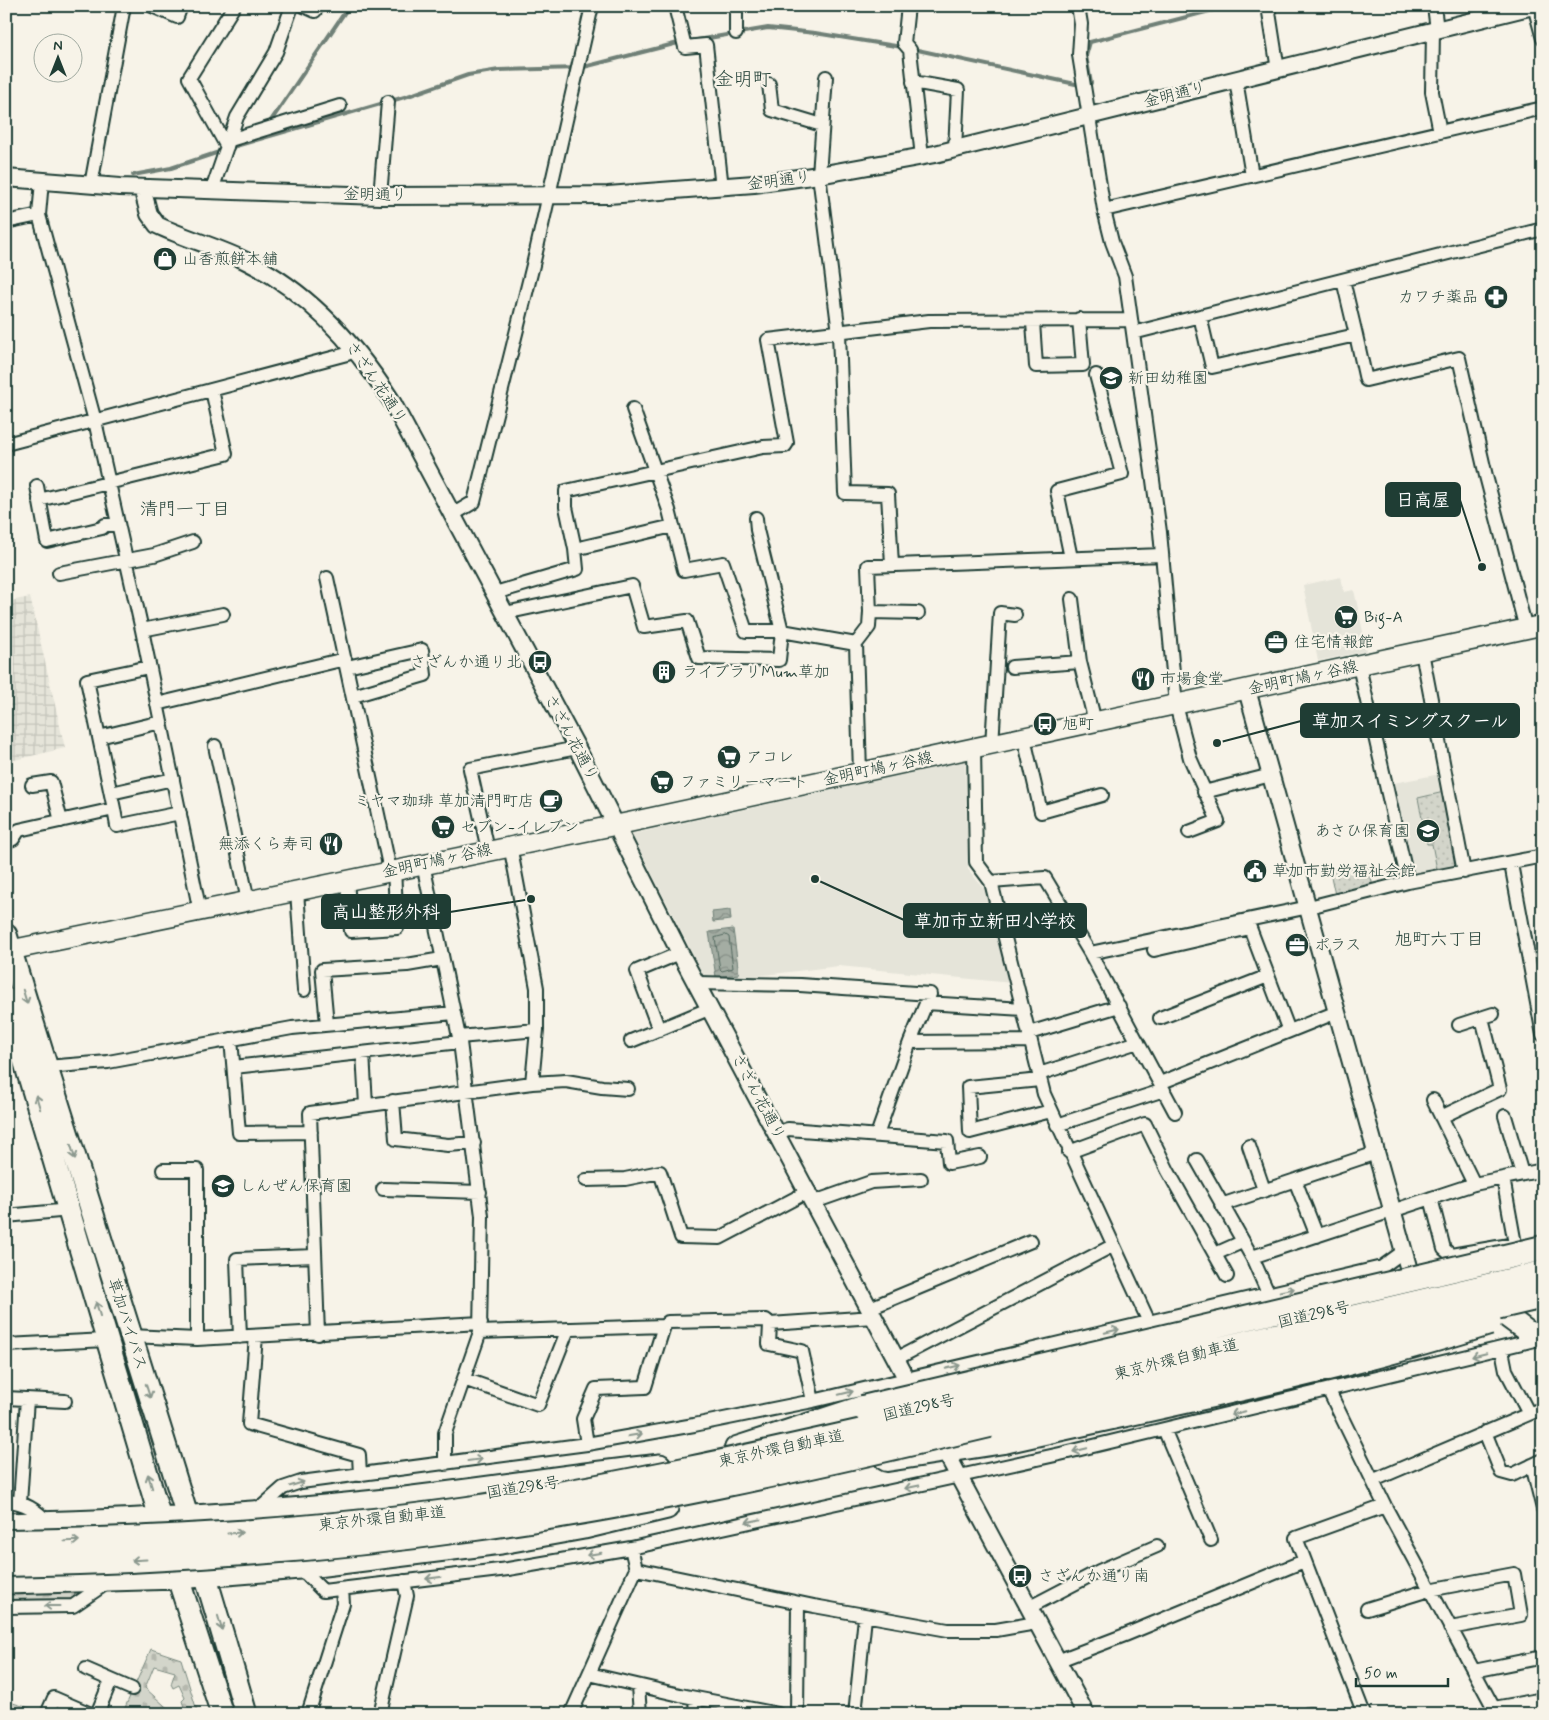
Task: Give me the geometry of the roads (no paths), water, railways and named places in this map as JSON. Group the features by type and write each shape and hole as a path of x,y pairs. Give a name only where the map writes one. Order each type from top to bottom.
{"highway":[{"name":"草加バイパス","path":"8,946 188,1515 246,1714"},
{"name":"草加バイパス","path":"6,999 178,1578 222,1714"},
{"path":"737,1449 863,1408 1543,1248"},
{"name":"国道298号","path":"289,1518 396,1507 493,1494 660,1465 1080,1372 1543,1262"},
{"name":"東京外環自動車道","path":"6,1542 132,1539 305,1527 466,1510 552,1496 766,1453 1098,1379 1543,1273"},
{"name":"東京外環自動車道","path":"6,1564 141,1560 304,1548 451,1532 562,1515 669,1496 914,1443 1543,1296"},
{"path":"6,1583 207,1577 299,1564 501,1543 584,1528 1543,1306"},
{"path":"887,1459 1004,1441 1346,1362 1438,1339 1543,1306"},
{"path":"1504,1314 1528,1332 1543,1337"},
{"path":"6,1532 160,1517 257,1512 377,1501 560,1476 660,1465"},
{"path":"6,1524 49,1528"},
{"path":"6,1574 77,1572"}],"main road":[{"name":"金明町鳩ヶ谷線","path":"8,946 200,912 510,845 615,825 1024,738 1534,627"}],"street":[{"path":"91,185 124,6"},
{"path":"152,6 177,17 181,6"},
{"path":"228,144 189,78 234,6"},
{"path":"212,190 237,117 276,52 292,6"},
{"path":"304,6 315,11 318,6"},
{"path":"452,515 474,502 549,196 592,6"},
{"path":"675,6 685,48 706,45 722,188"},
{"path":"736,6 736,32"},
{"path":"908,6 904,42 910,50 922,157"},
{"path":"1078,6 1082,24 1080,56 1104,210 1112,242 1125,276 1162,555 1176,705 1190,758 1218,821 1189,832"},
{"path":"1268,6 1278,70"},
{"path":"1434,6 1435,31 1432,92 1440,132"},
{"path":"1534,6 1543,39"},
{"name":"金明通り","path":"6,178 142,188 380,196 549,196 662,193 722,188 820,175 922,157 1534,6"},
{"path":"826,77 820,175 839,333 845,493 888,494 892,565"},
{"path":"1236,80 1252,176"},
{"path":"914,82 958,90 956,149"},
{"path":"769,84 772,110 822,125"},
{"path":"380,196 388,102"},
{"path":"228,144 340,106"},
{"path":"1104,210 1543,108"},
{"path":"42,181 39,215 95,421 142,630 200,912"},
{"name":"さざん花通り","path":"142,188 149,214 157,224 246,261 266,272 322,314 356,349 392,400 577,748 680,953 812,1197 909,1384"},
{"path":"6,222 39,215"},
{"path":"1133,334 1543,229"},
{"path":"1344,280 1366,380 1459,358 1486,476 1534,627"},
{"path":"1200,316 1212,368 1356,335"},
{"path":"495,593 577,569 575,549 566,507 566,491 763,447 785,446 787,443 768,340 933,321 1033,322 1080,319 1131,320"},
{"path":"1033,322 1036,366 1084,365 1080,319"},
{"path":"6,444 347,354 356,349"},
{"path":"1071,558 1058,491 1122,474 1096,375"},
{"path":"39,500 226,454 212,390"},
{"path":"633,409 673,526 684,570 723,563 746,630 782,631 856,644"},
{"path":"37,486 47,541 102,528 105,525 118,525"},
{"path":"505,613 632,586 644,627 687,621 699,658 779,660 782,631 757,530 756,518"},
{"path":"575,549 673,526"},
{"path":"59,573 154,555 193,542"},
{"path":"860,772 856,644 870,628 868,566 1162,555"},
{"path":"327,578 392,870 398,928 351,931 347,880"},
{"path":"1072,599 1080,662 1095,722"},
{"path":"870,612 918,613"},
{"path":"1015,615 1000,613 983,746 976,862 992,882 1039,1077 1051,1111 1112,1246 1149,1322"},
{"path":"142,630 223,614"},
{"path":"157,704 346,663 422,650 426,674 353,696"},
{"path":"1422,652 1464,872"},
{"path":"1012,667 1080,662"},
{"path":"1359,666 1408,882"},
{"path":"149,667 87,680 117,826 180,813"},
{"path":"1247,690 1309,907 1426,1333"},
{"path":"99,737 161,722"},
{"path":"1024,738 1042,812 1102,795"},
{"path":"215,746 248,901"},
{"path":"488,850 470,769 577,748"},
{"path":"1204,792 1271,775"},
{"path":"111,793 173,778"},
{"path":"32,785 51,782 61,821"},
{"path":"6,842 13,839 19,830 114,810"},
{"path":"510,845 538,988 537,1030 532,1083"},
{"path":"1090,953 1309,907 1408,882 1511,864 1543,856"},
{"path":"423,864 460,1040 482,1216 480,1328 445,1433 445,1464"},
{"path":"1511,864 1543,1035"},
{"path":"992,882 1045,878 1090,953 1175,1112"},
{"path":"297,890 304,990"},
{"path":"1154,950 1250,928 1289,1031"},
{"path":"659,1030 637,971 680,953"},
{"path":"327,1024 322,970 407,965 442,959"},
{"path":"1160,1018 1268,976"},
{"path":"697,983 800,985 930,994 910,1042 877,1135"},
{"path":"926,1003 1023,1009"},
{"path":"910,1042 1030,1037 1119,1006"},
{"path":"631,1041 711,1008"},
{"path":"1057,1124 1162,1087 1337,1012"},
{"path":"46,1067 108,1062 231,1039 327,1024 454,1013"},
{"path":"1441,1117 1500,1089 1487,1016 1459,1025"},
{"path":"234,1067 363,1053 537,1030"},
{"path":"231,1039 239,1133 311,1132"},
{"path":"1051,1111 970,1132 968,1087 1039,1077 1138,1042"},
{"path":"363,1053 366,1105"},
{"path":"318,1334 310,1113 467,1091 566,1080 602,1088 628,1088"},
{"path":"1433,1100 1474,1184"},
{"path":"393,1101 396,1140 448,1145 474,1143"},
{"path":"1505,1116 1522,1174"},
{"path":"1069,1152 1146,1124 1168,1171 1227,1276"},
{"path":"777,1132 788,1129 948,1141 950,1164 980,1157"},
{"path":"1249,1146 1264,1190"},
{"path":"1221,1205 1376,1153"},
{"path":"1197,1160 1252,1257 1268,1294"},
{"path":"163,1170 197,1170 197,1339"},
{"path":"1252,1257 1474,1184 1543,1170"},
{"path":"586,1180 625,1179 660,1172 681,1236 720,1238 812,1197 871,1182 921,1179"},
{"path":"1491,1274 1515,1244 1503,1178"},
{"path":"1295,1180 1317,1236"},
{"path":"383,1190 480,1192"},
{"path":"1431,1198 1444,1249 1451,1255 1543,1238"},
{"path":"6,1216 70,1210"},
{"path":"770,1324 872,1313 1031,1242"},
{"path":"1215,1254 1242,1242"},
{"path":"896,1359 1112,1246"},
{"path":"257,1512 283,1488 301,1482 587,1444 909,1384 1149,1322 1382,1268 1404,1251"},
{"path":"240,1337 237,1259 315,1256"},
{"path":"1307,1286 1343,1308"},
{"path":"587,1444 584,1419 596,1389 645,1387 664,1326 668,1322 766,1320 770,1324 770,1344 802,1351 813,1401"},
{"path":"130,1336 197,1339 480,1328 568,1329 664,1326"},
{"path":"464,1379 538,1405 568,1329"},
{"path":"256,1336 249,1424 359,1455 360,1475"},
{"path":"299,1564 323,1591 508,1569 631,1548 960,1477 1502,1350 1543,1337"},
{"path":"6,1345 107,1340"},
{"path":"1502,1350 1506,1370 1528,1414"},
{"path":"1285,1401 1295,1391 1311,1360"},
{"path":"1329,1391 1385,1506 1495,1711 1543,1699"},
{"path":"6,1398 65,1401"},
{"path":"20,1503 27,1399"},
{"path":"1374,1480 1543,1408"},
{"path":"1164,1429 1212,1540"},
{"path":"1485,1432 1500,1472 1512,1475 1537,1462 1543,1509"},
{"path":"950,1460 1086,1714"},
{"path":"6,1501 20,1503 36,1510 49,1528"},
{"path":"1364,1714 1296,1538 1385,1506"},
{"path":"1028,1608 1099,1572 1158,1546"},
{"path":"571,1714 636,1569 631,1548"},
{"path":"1057,1661 1304,1561"},
{"path":"636,1569 798,1603 948,1630 996,1630 1036,1623"},
{"path":"1367,1609 1430,1590 1514,1574 1521,1615 1450,1628"},
{"path":"6,1607 73,1606 110,1580"},
{"path":"380,1714 407,1596 404,1581"},
{"path":"308,1714 343,1604 342,1589"},
{"path":"797,1714 798,1603"},
{"path":"855,1714 866,1616"},
{"path":"1474,1671 1543,1657"},
{"path":"86,1669 132,1689"},
{"path":"589,1674 638,1686 778,1714"},
{"path":"97,1714 111,1680"},
{"path":"638,1686 640,1714"},
{"path":"47,1714 57,1692 91,1714"},
{"path":"695,1698 696,1714"}],"water":[{"path":"730,910 731,920 713,922 712,912"},
{"path":"733,929 739,974 716,977 709,932"}],"waterway":[{"path":"268,125 349,6"},
{"path":"1087,83 1091,83 1086,56 1090,42 1229,6"},
{"path":"691,41 768,28 815,33 902,47"},
{"path":"229,148 408,96 468,75 499,70 580,68 682,42"},
{"path":"913,49 1080,85"},
{"path":"133,175 171,168 222,151"}],"place":[{"name":"山香煎餅本舗","path":"165,259"},
{"name":"カワチ薬品","path":"1496,297"},
{"name":"新田幼稚園","path":"1111,378"},
{"name":"日高屋","path":"1482,567"},
{"name":"Big-A","path":"1346,617"},
{"name":"住宅情報館","path":"1276,642"},
{"name":"さざんか通り北","path":"540,662"},
{"name":"ライブラリMum草加","path":"664,672"},
{"name":"市場食堂","path":"1143,679"},
{"name":"旭町","path":"1045,724"},
{"name":"草加スイミングスクール","path":"1217,743"},
{"name":"アコレ","path":"729,757"},
{"name":"ファミリーマート","path":"662,782"},
{"name":"ミヤマ珈琲 草加清門町店","path":"551,801"},
{"name":"セブン-イレブン","path":"443,827"},
{"name":"あさひ保育園","path":"1428,831"},
{"name":"無添くら寿司","path":"331,844"},
{"name":"草加市勤労福祉会館","path":"1255,871"},
{"name":"草加市立新田小学校","path":"815,879"},
{"name":"高山整形外科","path":"531,899"},
{"name":"ポラス","path":"1297,945"},
{"name":"しんぜん保育園","path":"223,1186"},
{"name":"さざんか通り南","path":"1020,1576"}],"district":[{"name":"金明町","path":"743,79"},
{"name":"清門一丁目","path":"185,510"},
{"name":"旭町六丁目","path":"1439,940"}]}
